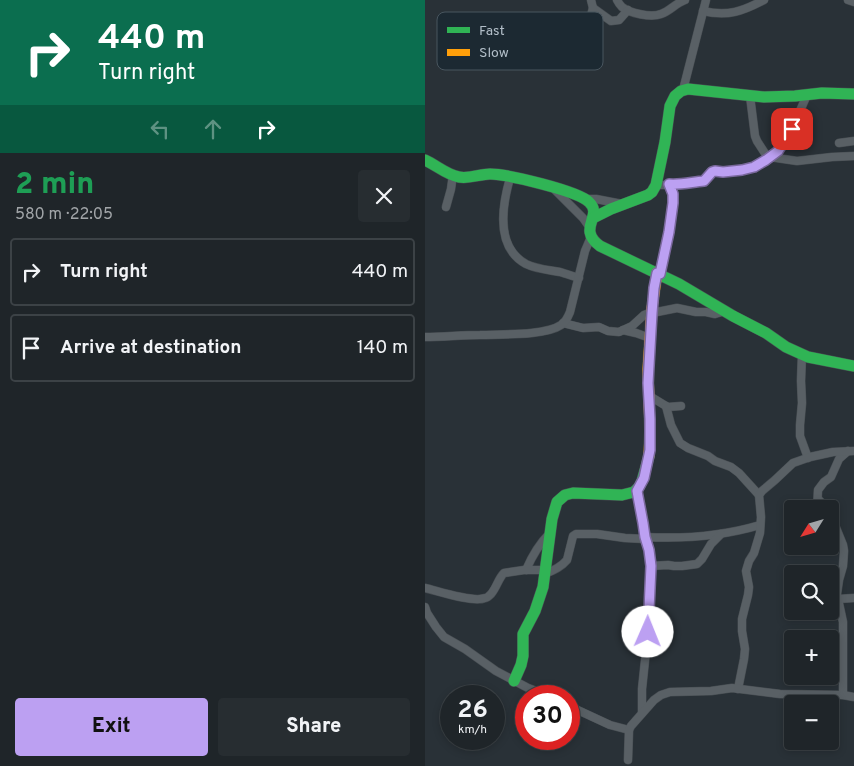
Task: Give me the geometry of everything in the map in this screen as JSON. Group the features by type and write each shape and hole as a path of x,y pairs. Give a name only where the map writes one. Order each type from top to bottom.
{"street":[{"path":"617,0 623,8 648,16 660,15 685,0"},
{"path":"683,90 706,0"},
{"path":"703,11 725,14 738,12 764,0"},
{"path":"849,0 854,2"},
{"path":"603,14 611,21 619,20 628,10"},
{"path":"591,228 611,209 652,192 656,185 665,142 670,106 675,96 681,91 688,89 764,97 822,93 854,94"},
{"path":"656,185 677,185 704,181 715,171 732,171 754,167 778,151 800,115 807,95"},
{"path":"750,96 755,136 769,157 797,161 854,156"},
{"path":"839,143 854,141"},
{"path":"425,160 459,177 466,178 492,174 577,195 589,203 593,208 594,214 570,312 567,320 563,323 553,329 532,333 425,337"},
{"path":"445,207 451,189 453,174"},
{"path":"510,178 503,220 505,239 509,248 526,264 579,278"},
{"path":"514,681 523,656 523,634 543,587 552,519 557,502 565,495 573,493 630,494 637,491 644,478 650,450 648,383 654,288 669,232 673,194 669,184"},
{"path":"553,188 583,218 591,228 600,246 679,284 766,333 786,347 808,357 854,366"},
{"path":"584,199 596,199 624,205"},
{"path":"563,323 583,328 599,327 616,332 632,326 644,315 652,312 677,308 715,314 725,311"},
{"path":"623,330 650,338"},
{"path":"802,354 801,381 803,403 800,436 808,458"},
{"path":"648,394 666,406 681,406"},
{"path":"666,406 671,425 680,443 708,456 715,462 731,468 746,480 759,495 761,517 754,553 747,566 748,595 742,618 745,649 737,689"},
{"path":"759,495 793,463 833,452 851,451"},
{"path":"818,499 818,490 831,477 839,459 851,451"},
{"path":"637,491 651,566 642,713"},
{"path":"425,588 467,598 486,598 504,573 526,570 545,572 565,563 573,536 576,534 597,534 625,538 661,538 721,534 760,525"},
{"path":"526,570 543,539 550,533"},
{"path":"651,566 697,564 711,544 721,534"},
{"path":"839,535 844,551 843,566 839,580"},
{"path":"839,599 854,598"},
{"path":"839,604 843,622 843,695"},
{"path":"425,607 427,613 444,637 521,685"},
{"path":"628,760 629,730 653,700 670,692 737,689 780,694 843,695 854,697"},
{"path":"580,711 610,725 629,730"}],"traffic: fast":[{"path":"593,218 652,192 656,185 670,106 675,96 681,91 688,89 764,97 822,93 854,94"},
{"path":"425,160 459,177 490,174 511,177 557,188 582,198 593,207 594,212 590,234 593,240 600,246 679,284 766,333 786,347 808,357 854,366"},
{"path":"514,681 523,656 523,634 535,611 543,587 552,519 557,502 565,495 573,493 622,495 634,492 642,481 649,456"}],"traffic: slow":[{"path":"649,456 648,369 652,308 657,273"}],"route":[{"path":"648,632 651,566 637,491 644,478 650,450 648,383 652,313 654,288 657,273 660,274 673,203 673,194 669,184 677,185 704,181 715,171 723,172 754,167 778,151 792,129"}]}
